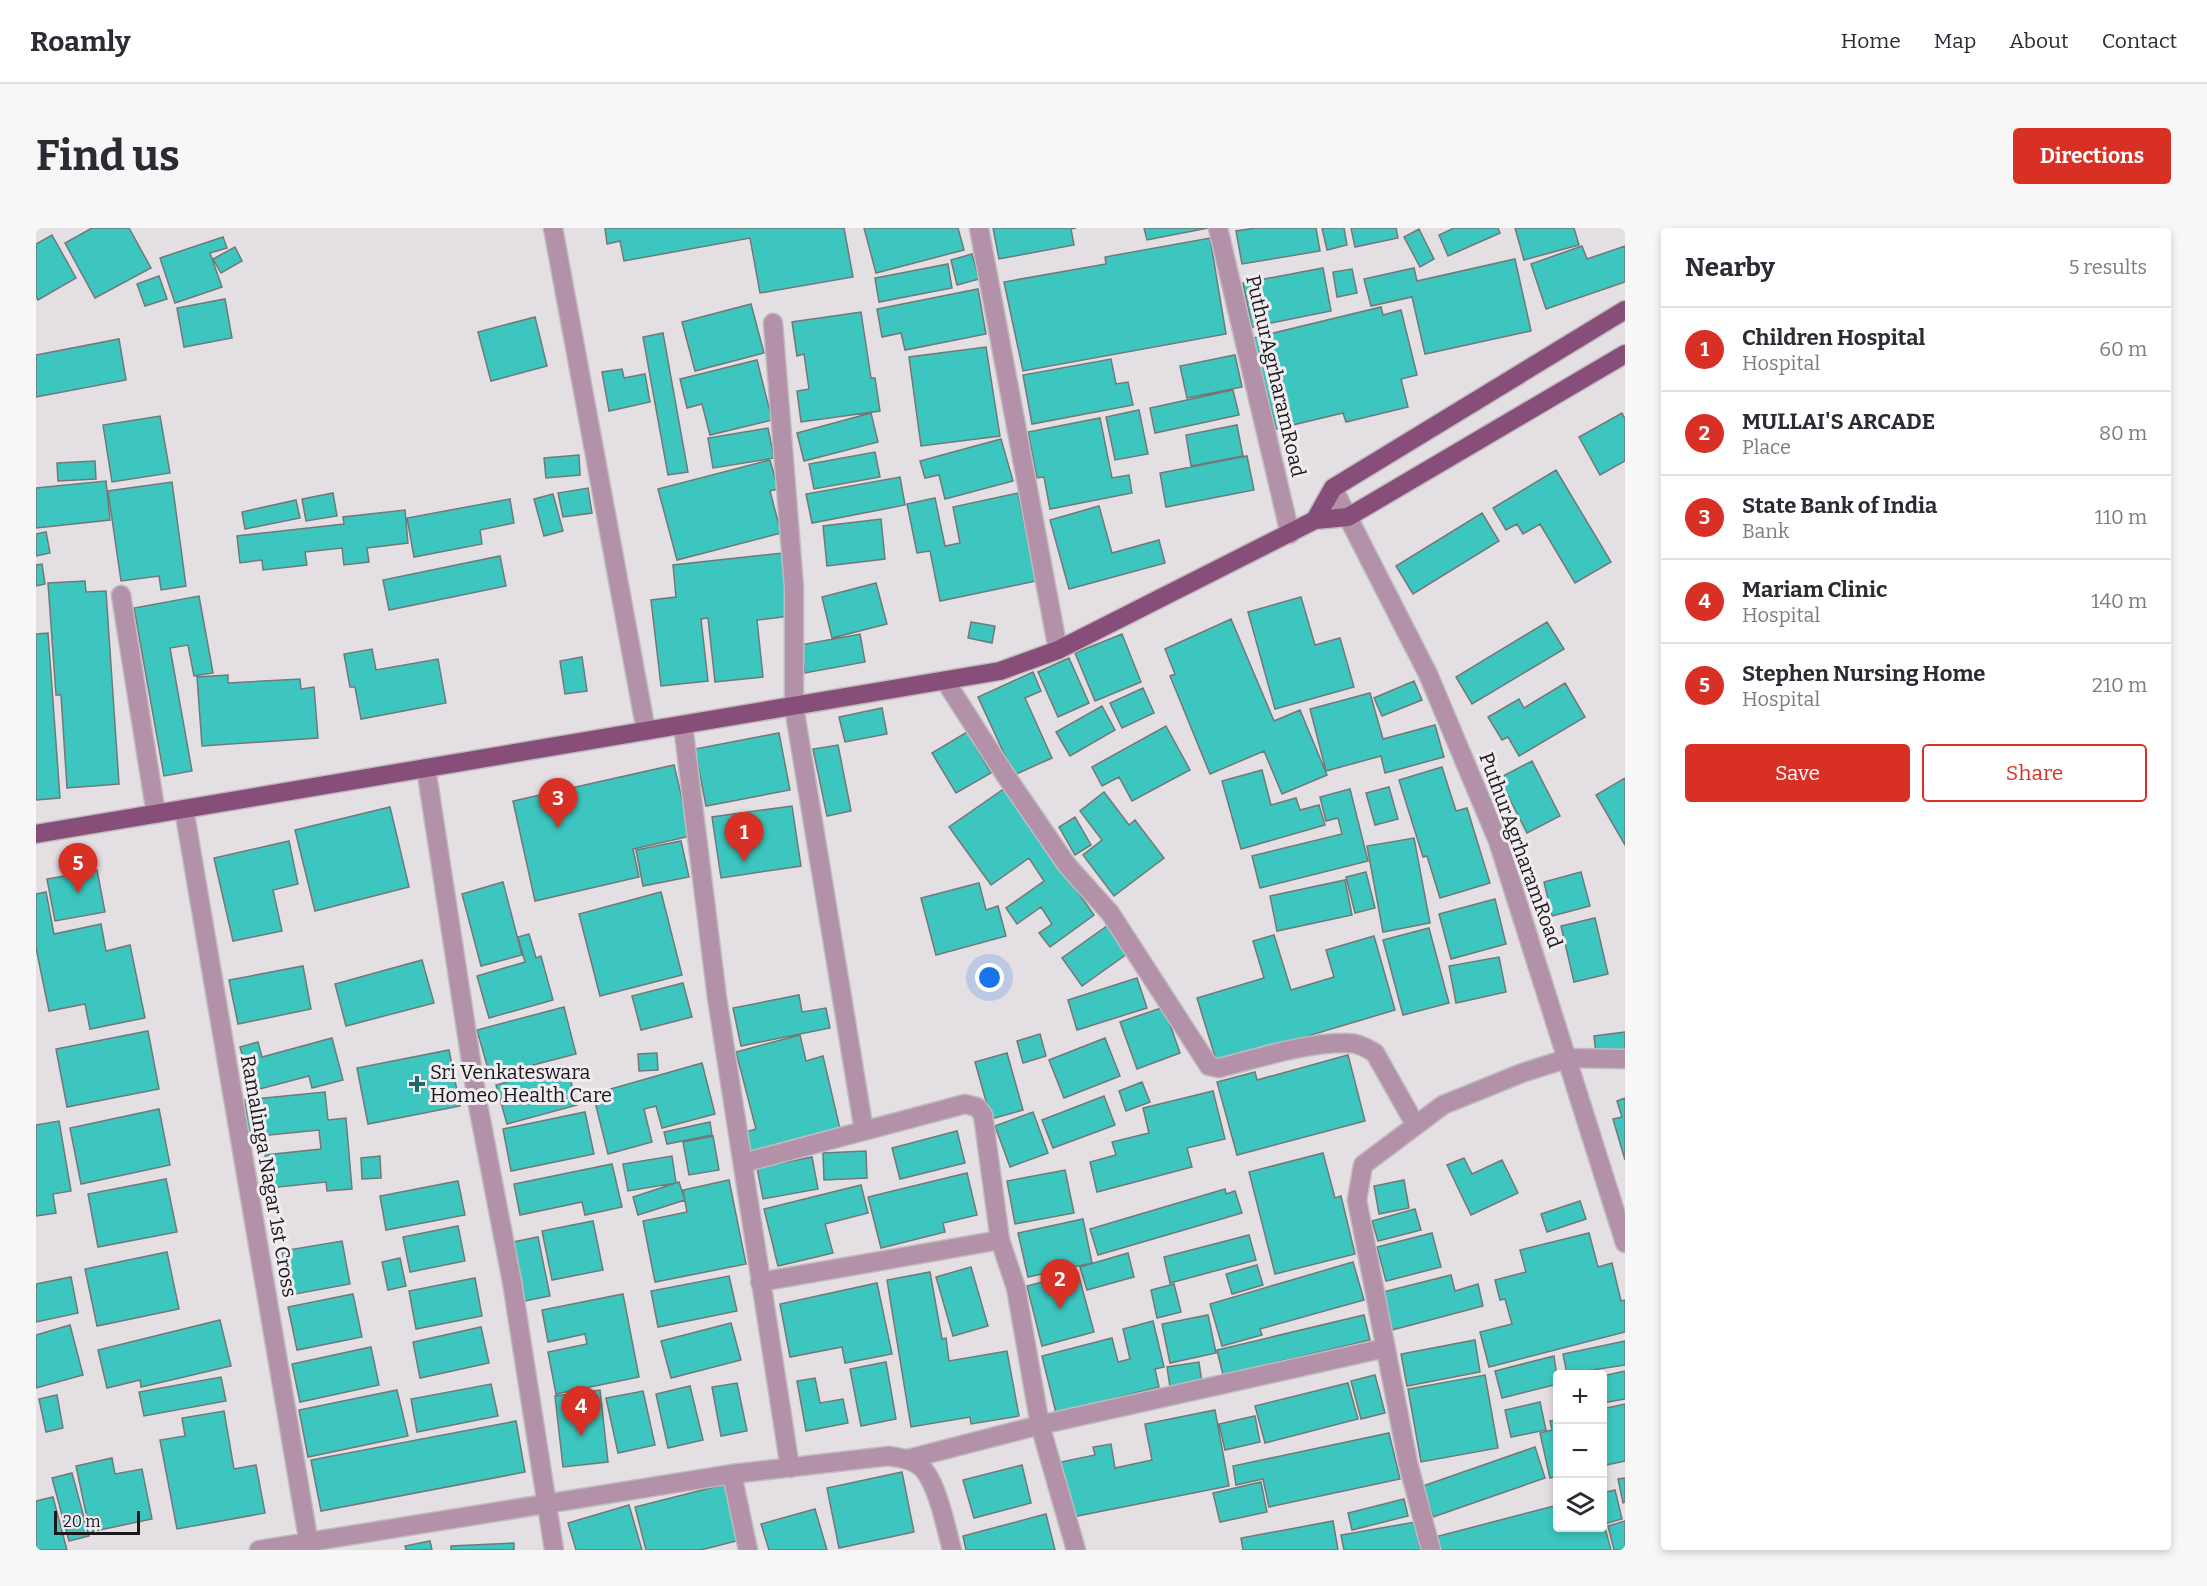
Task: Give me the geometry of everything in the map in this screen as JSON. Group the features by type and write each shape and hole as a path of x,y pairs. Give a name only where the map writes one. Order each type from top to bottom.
{"main road":[{"path":"1315,520 1334,488 1625,310"},
{"path":"36,834 946,682 1000,670 1058,650 1315,520 1348,517 1625,354"}],"street":[{"path":"553,228 646,731"},
{"path":"979,228 1058,650"},
{"name":"PuthurAgrharamRoad","path":"1218,228 1290,534"},
{"path":"774,322 794,588 794,707 864,1131"},
{"name":"PuthurAgrharamRoad","path":"1334,488 1428,674 1498,841 1569,1058 1625,1243"},
{"path":"121,595 156,814"},
{"path":"946,682 1067,865 1110,913 1209,1066 1219,1068 1309,1047 1350,1042 1364,1046 1375,1053 1415,1124"},
{"path":"683,725 717,998 790,1468"},
{"path":"426,768 477,1100 512,1282 554,1550"},
{"name":"Ramalinga Nagar 1st Cross","path":"184,809 310,1546"},
{"path":"1431,1550 1408,1463 1357,1200 1363,1165 1443,1105 1522,1073 1569,1058 1625,1059"},
{"path":"743,1163 965,1104 977,1107 983,1115 1000,1240 1016,1288 1040,1425 1076,1550"},
{"path":"760,1282 1000,1240"},
{"path":"259,1550 310,1546 548,1503 732,1474 869,1457 909,1460 1040,1425 1385,1348"},
{"path":"909,1460 924,1470 933,1489 952,1550"},
{"path":"732,1474 747,1550"}],"building":[{"path":"92,228 129,228 151,268 95,298 65,243"},
{"path":"605,228 844,228 853,277 760,293 750,238 624,261 620,241 607,244"},
{"path":"864,228 958,228 964,250 876,273"},
{"path":"993,228 1076,228 1071,229 1074,245 999,259"},
{"path":"1144,228 1208,228 1147,240"},
{"path":"1256,228 1316,228 1320,251 1242,264 1236,231"},
{"path":"1322,228 1344,228 1347,245 1327,250"},
{"path":"1351,228 1396,228 1398,238 1355,247"},
{"path":"1454,228 1498,228 1500,233 1448,256 1439,235"},
{"path":"1515,228 1574,228 1579,245 1524,260"},
{"path":"1419,229 1434,259 1420,267 1404,237"},
{"path":"52,235 76,278 38,300 36,296 36,244"},
{"path":"223,237 227,248 210,253 222,287 175,303 160,258"},
{"path":"1210,238 1226,334 1023,371 1004,282 1106,264 1105,257"},
{"path":"1582,246 1587,259 1625,246 1625,282 1546,309 1531,264"},
{"path":"235,247 242,261 221,273 213,259"},
{"path":"972,254 979,279 957,285 951,260"},
{"path":"1515,259 1531,331 1425,354 1412,297 1371,306 1364,279 1414,268 1417,281"},
{"path":"948,264 952,288 879,302 875,278"},
{"path":"1323,268 1331,311 1252,327 1243,283"},
{"path":"1352,269 1357,293 1337,297 1333,272"},
{"path":"159,276 167,299 145,306 137,284"},
{"path":"978,289 986,334 905,350 901,333 882,337 877,309"},
{"path":"225,299 232,338 184,347 177,308"},
{"path":"751,304 764,353 695,371 682,322"},
{"path":"1381,307 1383,315 1401,310 1417,375 1401,379 1408,407 1346,422 1343,413 1276,429 1253,338"},
{"path":"861,312 871,378 875,378 880,411 801,422 797,391 809,389 804,354 797,356 792,322"},
{"path":"535,317 547,366 491,381 478,332"},
{"path":"663,333 688,472 668,475 643,337"},
{"path":"119,339 126,380 36,397 36,355"},
{"path":"986,347 1000,436 921,446 909,357"},
{"path":"1235,355 1242,387 1187,398 1180,366"},
{"path":"1111,359 1116,384 1128,382 1133,405 1032,424 1023,375"},
{"path":"757,360 772,420 710,435 702,404 687,408 680,379"},
{"path":"622,369 624,378 645,374 650,402 609,411 602,372"},
{"path":"1233,390 1239,415 1155,433 1150,408"},
{"path":"1139,410 1148,454 1115,460 1106,417"},
{"path":"871,413 878,442 804,461 797,433"},
{"path":"1622,413 1625,419 1625,461 1600,475 1579,437"},
{"path":"160,416 170,473 112,482 103,425"},
{"path":"1100,418 1112,478 1129,475 1132,493 1050,509 1044,477 1037,478 1028,432"},
{"path":"1237,425 1243,456 1191,466 1186,435"},
{"path":"768,428 774,458 713,468 708,438"},
{"path":"1001,439 1013,481 945,499 939,475 925,478 920,461"},
{"path":"875,452 880,477 814,489 809,464"},
{"path":"579,455 580,475 546,478 544,458"},
{"path":"1247,456 1254,490 1166,507 1160,473"},
{"path":"770,460 778,489 770,491 781,533 677,560 658,489"},
{"path":"95,461 96,479 58,481 57,463"},
{"path":"1556,470 1611,562 1575,583 1540,524 1523,534 1517,524 1506,530 1493,508"},
{"path":"900,477 905,505 812,523 806,494"},
{"path":"106,481 110,520 36,528 36,488"},
{"path":"172,482 186,586 161,590 159,576 121,581 108,491"},
{"path":"588,488 592,513 563,517 558,493"},
{"path":"333,493 337,516 306,521 302,499"},
{"path":"1018,493 1036,581 940,601 930,551 917,553 907,504 935,498 945,546 960,543 953,507"},
{"path":"553,494 563,531 544,536 534,499"},
{"path":"510,499 514,523 480,530 482,544 414,557 407,518"},
{"path":"296,500 300,518 245,529 242,512"},
{"path":"1099,506 1112,553 1159,540 1165,563 1069,589 1050,520"},
{"path":"405,510 408,543 367,548 369,562 344,565 342,548 305,552 307,565 263,570 262,560 240,563 237,536 344,524 343,517"},
{"path":"1482,513 1499,541 1413,594 1396,566"},
{"path":"881,519 885,559 827,566 823,526"},
{"path":"46,532 50,553 36,556 36,534"},
{"path":"783,553 790,616 757,620 763,677 715,682 708,618 701,619 708,681 661,686 651,600 676,597 673,565"},
{"path":"500,556 506,586 389,610 383,580"},
{"path":"42,564 45,584 36,586 36,565"},
{"path":"85,581 86,592 106,591 119,784 67,788 61,695 56,695 48,583"},
{"path":"876,583 887,624 832,638 822,597"},
{"path":"199,596 213,673 194,676 188,645 170,648 192,771 164,776 134,608"},
{"path":"1301,597 1315,645 1340,638 1354,687 1275,709 1248,612"},
{"path":"1231,619 1274,721 1300,710 1327,775 1282,794 1264,751 1210,774 1170,676 1175,674 1165,649"},
{"path":"971,622 995,626 992,643 968,638"},
{"path":"1547,622 1564,649 1472,704 1456,677"},
{"path":"48,633 60,798 36,800 36,634"},
{"path":"860,634 865,662 805,673 800,645"},
{"path":"1122,634 1141,682 1095,701 1075,653"},
{"path":"372,649 376,670 438,659 446,703 361,719 355,687 350,687 344,654"},
{"path":"582,657 587,691 565,694 560,661"},
{"path":"1069,658 1089,703 1058,717 1038,672"},
{"path":"1033,672 1041,691 1025,698 1052,758 1014,775 978,697"},
{"path":"228,675 228,683 300,679 301,689 314,687 318,738 202,746 197,677"},
{"path":"1414,681 1422,700 1382,716 1374,698"},
{"path":"1565,683 1585,717 1519,756 1508,737 1502,740 1488,717 1519,699 1524,708"},
{"path":"1143,688 1154,713 1122,728 1110,703"},
{"path":"1370,693 1383,739 1435,725 1444,757 1385,773 1381,756 1326,771 1310,709"},
{"path":"1102,706 1115,730 1070,756 1056,732"},
{"path":"882,708 887,734 845,742 839,717"},
{"path":"1166,726 1190,770 1132,801 1119,777 1102,786 1092,767"},
{"path":"967,732 991,773 956,793 932,753"},
{"path":"779,733 790,790 706,806 695,749"},
{"path":"838,745 851,811 827,816 813,749"},
{"path":"1532,761 1560,816 1527,833 1499,778"},
{"path":"674,765 691,836 633,849 639,877 535,901 513,801"},
{"path":"1442,767 1456,811 1467,808 1490,883 1440,898 1427,856 1423,857 1399,780"},
{"path":"1262,770 1271,805 1296,798 1300,810 1319,805 1325,825 1241,849 1222,781"},
{"path":"1625,778 1625,845 1596,795"},
{"path":"1389,787 1398,819 1375,825 1366,793"},
{"path":"1005,788 1094,915 1050,947 1039,933 1052,924 1041,907 1017,924 1006,908 1044,881 1029,858 991,885 949,827"},
{"path":"1350,789 1368,861 1260,888 1252,856 1342,834 1338,818 1326,821 1320,797"},
{"path":"1104,792 1129,825 1135,820 1164,858 1114,896 1083,855 1102,840 1080,811"},
{"path":"792,806 801,866 721,878 712,817"},
{"path":"390,807 409,887 315,911 295,830"},
{"path":"1075,817 1091,845 1075,855 1059,827"},
{"path":"1414,838 1430,923 1383,932 1367,846"},
{"path":"289,841 298,884 273,890 282,931 233,941 214,858"},
{"path":"681,841 689,877 643,886 636,850"},
{"path":"97,870 105,912 55,921 47,879"},
{"path":"1366,872 1375,908 1355,913 1346,877"},
{"path":"1581,872 1590,906 1552,916 1544,882"},
{"path":"1345,880 1352,915 1277,931 1270,896"},
{"path":"503,882 522,955 481,966 462,894"},
{"path":"979,883 986,910 998,906 1006,936 936,955 921,898"},
{"path":"46,892 54,934 101,924 106,951 130,945 145,1018 90,1029 85,1004 49,1011 36,948 36,894"},
{"path":"661,892 682,975 600,996 579,914"},
{"path":"1495,899 1506,944 1451,959 1439,914"},
{"path":"1595,918 1608,974 1574,982 1561,926"},
{"path":"1111,923 1131,951 1082,986 1062,958"},
{"path":"1429,928 1449,1003 1403,1015 1383,940"},
{"path":"529,934 536,958 541,956 553,1000 489,1018 477,976 525,962 518,937"},
{"path":"1274,935 1291,990 1334,977 1326,950 1374,936 1395,1010 1217,1063 1197,998 1264,978 1253,941"},
{"path":"1499,957 1506,992 1456,1003 1449,966"},
{"path":"422,960 434,1003 346,1026 335,984"},
{"path":"303,966 311,1009 238,1024 229,980"},
{"path":"1137,978 1147,1008 1077,1030 1068,1000"},
{"path":"683,983 692,1017 641,1030 632,996"},
{"path":"799,995 802,1012 826,1008 830,1028 741,1046 733,1008"},
{"path":"564,1007 576,1054 490,1076 477,1030"},
{"path":"1164,1007 1180,1053 1137,1069 1120,1022"},
{"path":"148,1031 159,1089 67,1107 56,1049"},
{"path":"1625,1032 1625,1051 1596,1054 1594,1036"},
{"path":"1040,1034 1046,1056 1023,1063 1017,1041"},
{"path":"800,1035 806,1061 823,1056 840,1129 751,1153 745,1132 756,1129 736,1052"},
{"path":"332,1038 343,1080 312,1088 309,1076 252,1091 240,1047 258,1042 262,1057"},
{"path":"1105,1038 1120,1076 1064,1098 1049,1060"},
{"path":"449,1050 460,1106 368,1124 357,1068"},
{"path":"657,1053 658,1070 639,1071 638,1054"},
{"path":"1007,1053 1023,1110 991,1119 975,1062"},
{"path":"1348,1055 1365,1121 1237,1155 1217,1082 1255,1072 1257,1080"},
{"path":"702,1063 715,1114 662,1128 656,1106 644,1109 652,1142 608,1154 593,1094"},
{"path":"567,1066 577,1105 507,1124 496,1085"},
{"path":"1142,1082 1150,1102 1126,1111 1119,1091"},
{"path":"1213,1091 1225,1139 1187,1148 1192,1167 1097,1192 1090,1162 1116,1155 1112,1142 1149,1133 1143,1108"},
{"path":"325,1092 328,1120 346,1118 352,1189 327,1191 326,1182 269,1188 265,1155 321,1149 319,1130 249,1137 245,1100"},
{"path":"1104,1096 1115,1125 1053,1148 1042,1120"},
{"path":"1625,1098 1625,1160 1613,1119 1622,1117 1617,1101"},
{"path":"159,1109 170,1165 81,1184 70,1128"},
{"path":"585,1112 594,1154 511,1171 503,1129"},
{"path":"1033,1112 1048,1153 1010,1167 995,1126"},
{"path":"59,1121 71,1191 53,1194 56,1213 36,1216 36,1125"},
{"path":"710,1122 712,1135 667,1144 664,1132"},
{"path":"957,1131 965,1163 900,1179 892,1148"},
{"path":"713,1136 719,1170 689,1175 683,1142"},
{"path":"866,1151 867,1178 824,1180 823,1153"},
{"path":"1323,1153 1335,1198 1341,1196 1355,1254 1275,1274 1249,1172"},
{"path":"380,1156 381,1178 362,1179 361,1158"},
{"path":"672,1156 676,1183 628,1191 623,1164"},
{"path":"812,1157 818,1189 763,1199 757,1168"},
{"path":"1464,1158 1472,1174 1502,1160 1518,1193 1471,1215 1447,1165"},
{"path":"612,1164 622,1207 585,1215 582,1202 520,1215 514,1184"},
{"path":"1065,1170 1074,1213 1015,1224 1007,1181"},
{"path":"967,1173 977,1215 943,1223 945,1232 881,1248 868,1197"},
{"path":"166,1179 177,1232 98,1247 88,1194"},
{"path":"729,1180 746,1264 655,1282 643,1221 687,1212 683,1190"},
{"path":"1404,1180 1409,1208 1379,1214 1374,1186"},
{"path":"458,1181 465,1215 386,1230 380,1196"},
{"path":"679,1182 685,1200 638,1215 633,1197"},
{"path":"861,1185 868,1213 825,1224 833,1253 778,1266 764,1209"},
{"path":"1225,1189 1226,1194 1235,1191 1242,1213 1098,1255 1090,1229"},
{"path":"1580,1201 1586,1219 1547,1232 1541,1214"},
{"path":"1415,1209 1421,1230 1378,1241 1372,1221"},
{"path":"1083,1219 1092,1263 1028,1277 1018,1233"},
{"path":"593,1221 603,1270 552,1280 542,1231"},
{"path":"458,1226 465,1261 410,1272 403,1237"},
{"path":"1432,1233 1441,1267 1386,1281 1377,1247"},
{"path":"1589,1233 1598,1267 1612,1263 1621,1301 1625,1300 1625,1332 1489,1367 1480,1332 1512,1324 1505,1299 1500,1300 1495,1280 1526,1272 1520,1250"},
{"path":"1249,1235 1256,1260 1170,1283 1164,1257"},
{"path":"538,1237 550,1296 519,1302 508,1243"},
{"path":"342,1241 350,1284 290,1295 282,1251"},
{"path":"167,1252 179,1309 97,1326 85,1269"},
{"path":"1128,1253 1134,1277 1087,1290 1080,1267"},
{"path":"400,1258 406,1286 388,1290 382,1262"},
{"path":"1353,1262 1364,1300 1260,1329 1262,1335 1222,1346 1210,1304"},
{"path":"1257,1265 1263,1285 1232,1294 1226,1274"},
{"path":"971,1267 988,1326 953,1336 936,1277"},
{"path":"930,1272 942,1339 946,1338 949,1361 1007,1351 1019,1416 971,1424 970,1417 911,1427 887,1280"},
{"path":"1078,1273 1094,1332 1042,1346 1027,1286"},
{"path":"1451,1275 1455,1291 1478,1284 1483,1306 1392,1330 1383,1292"},
{"path":"729,1276 737,1311 658,1327 651,1291"},
{"path":"71,1277 78,1313 36,1322 36,1284"},
{"path":"475,1278 482,1316 416,1329 409,1291"},
{"path":"877,1283 892,1354 845,1363 842,1347 790,1357 780,1304"},
{"path":"1174,1284 1181,1312 1157,1318 1151,1290"},
{"path":"353,1294 362,1337 297,1350 288,1307"},
{"path":"623,1294 639,1377 556,1394 548,1352 587,1344 585,1334 548,1342 542,1310"},
{"path":"1208,1315 1216,1353 1170,1363 1162,1324"},
{"path":"1364,1315 1370,1340 1223,1375 1217,1350"},
{"path":"220,1320 231,1366 141,1387 140,1380 107,1388 98,1350"},
{"path":"1153,1321 1164,1367 1155,1369 1159,1387 1056,1413 1042,1356 1112,1338 1118,1362 1130,1359 1123,1329"},
{"path":"731,1323 741,1360 671,1378 661,1341"},
{"path":"70,1325 83,1375 36,1388 36,1335"},
{"path":"481,1327 489,1363 420,1378 413,1342"},
{"path":"1475,1340 1480,1372 1407,1386 1401,1354"},
{"path":"1625,1341 1625,1365 1593,1370 1566,1370 1563,1354"},
{"path":"371,1347 379,1385 300,1402 292,1364"},
{"path":"1554,1356 1556,1370 1553,1370 1553,1385 1502,1398 1495,1371"},
{"path":"886,1362 896,1419 861,1426 850,1369"},
{"path":"1199,1362 1202,1383 1170,1387 1167,1367"},
{"path":"1625,1371 1625,1399 1607,1402 1607,1375"},
{"path":"1375,1375 1385,1413 1361,1419 1351,1381"},
{"path":"1485,1375 1498,1448 1421,1462 1408,1389"},
{"path":"221,1377 226,1401 144,1416 139,1392"},
{"path":"815,1378 820,1403 843,1399 848,1423 806,1431 797,1381"},
{"path":"737,1383 747,1431 721,1436 712,1387"},
{"path":"1348,1383 1358,1419 1265,1443 1255,1406"},
{"path":"491,1384 498,1416 417,1432 411,1399"},
{"path":"690,1386 703,1440 668,1448 656,1394"},
{"path":"397,1390 408,1436 308,1457 299,1410"},
{"path":"600,1390 608,1462 563,1467 555,1396"},
{"path":"643,1391 655,1445 618,1453 606,1398"},
{"path":"57,1395 63,1428 46,1432 39,1399"},
{"path":"1540,1402 1546,1430 1511,1437 1505,1410"},
{"path":"1625,1404 1625,1461 1607,1465 1607,1424 1607,1408"},
{"path":"1215,1410 1229,1486 1072,1517 1061,1462 1095,1455 1093,1447 1111,1444 1115,1468 1152,1460 1145,1424"},
{"path":"224,1411 234,1469 256,1465 265,1513 177,1529 160,1440 185,1436 182,1418"},
{"path":"1255,1416 1260,1442 1225,1450 1219,1424"},
{"path":"1553,1420 1553,1477 1550,1478 1540,1433 1552,1430 1550,1421"},
{"path":"516,1421 525,1472 321,1511 311,1460"},
{"path":"1389,1433 1400,1479 1269,1507 1263,1479 1236,1485 1233,1466"},
{"path":"1535,1447 1545,1478 1433,1517 1423,1486"},
{"path":"112,1458 115,1474 142,1469 152,1519 90,1532 76,1466"},
{"path":"1022,1465 1031,1503 974,1518 963,1480"},
{"path":"902,1472 914,1532 839,1548 827,1488"},
{"path":"72,1473 89,1536 69,1541 52,1478"},
{"path":"1625,1478 1625,1502 1623,1503 1618,1479"},
{"path":"1261,1482 1267,1512 1220,1522 1213,1493"},
{"path":"726,1484 740,1540 701,1550 646,1550 635,1507"},
{"path":"1615,1490 1622,1519 1607,1523 1607,1492"},
{"path":"53,1497 67,1550 36,1550 36,1501"},
{"path":"1404,1499 1408,1516 1352,1530 1348,1513"},
{"path":"629,1505 642,1550 576,1550 568,1523"},
{"path":"1553,1506 1553,1532 1606,1532 1611,1550 1439,1550 1435,1537"},
{"path":"815,1509 827,1550 769,1550 761,1524"},
{"path":"1046,1514 1055,1550 966,1550 963,1536"},
{"path":"1333,1521 1338,1550 1243,1550 1241,1538"},
{"path":"1625,1521 1625,1550 1614,1550 1608,1526"},
{"path":"1415,1522 1420,1550 1344,1550 1341,1535"},
{"path":"430,1541 432,1550 406,1550 405,1546"},
{"path":"514,1543 514,1550 451,1550 451,1546"}],"place":[{"name":"State Bank of India","path":"558,828"},
{"name":"Children Hospital","path":"744,862"},
{"name":"Stephen Nursing Home","path":"78,893"},
{"name":"Sri Venkateswara Homeo Health Care","path":"417,1084"},
{"name":"MULLAI'S ARCADE","path":"1060,1309"},
{"name":"Mariam Clinic","path":"581,1436"}]}
